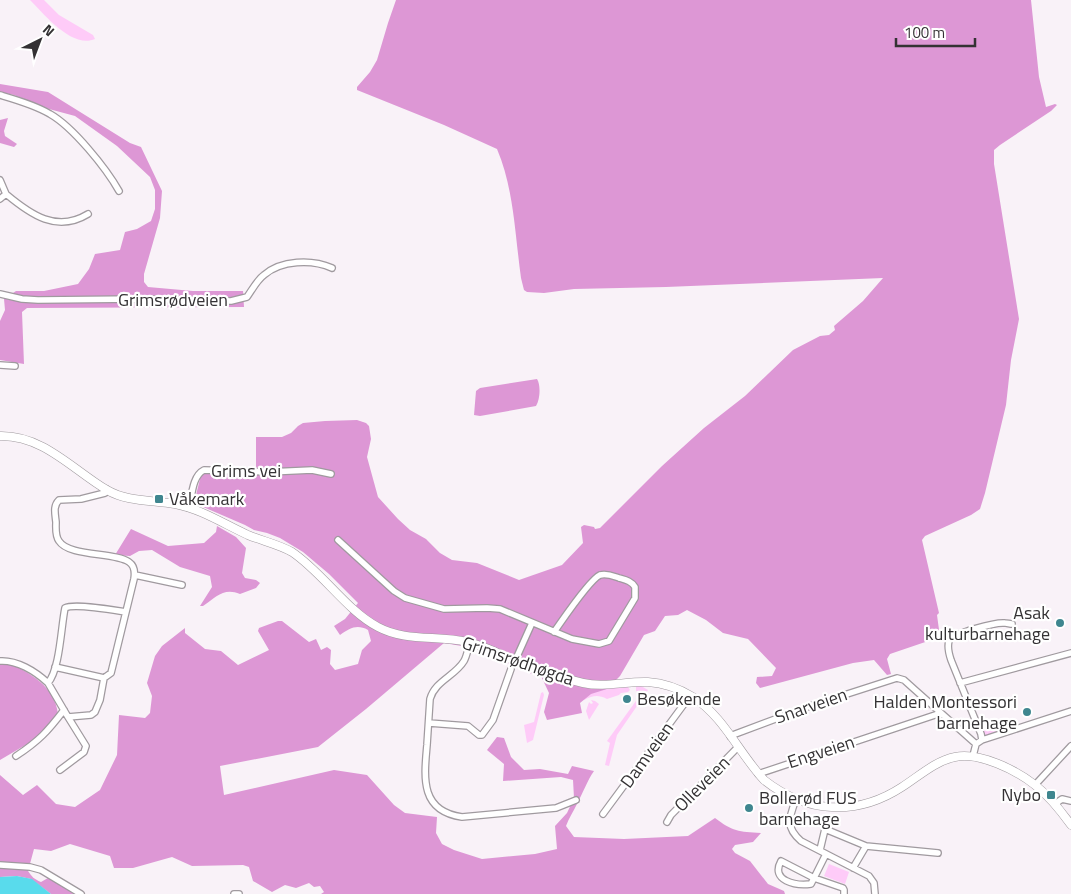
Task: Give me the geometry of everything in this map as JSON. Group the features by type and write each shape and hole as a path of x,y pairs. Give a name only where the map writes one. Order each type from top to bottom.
{"main road":[{"name":"Grimsrødhøgda","path":"0,436 16,436 41,446 73,465 106,489 134,499 174,504 189,508 249,535 280,546 293,553 355,610 377,627 392,633 411,637 470,642 515,661 584,683 610,685 647,682 655,683 690,696 714,714 758,774 773,787 796,799 820,806 838,808 864,805 891,794 944,761 954,757 972,756 988,760 1035,785 1071,825"}],"street":[{"path":"0,95 36,106 57,118 79,139 110,175 119,192"},
{"path":"0,180 6,194 26,210 46,220 74,220 88,214"},
{"path":"0,199 6,194"},
{"name":"Grimsrødveien","path":"0,294 22,299 38,300 139,299 231,301 247,297 264,275 281,266 310,262 332,268"},
{"path":"0,365 15,366"},
{"name":"Grims vei","path":"189,508 196,478 199,472 204,470 269,472 312,470 331,474"},
{"path":"68,717 91,715 95,712 100,700 104,678 111,673 135,575 134,566 126,560 90,554 65,546 58,538 54,509 57,502 61,499 90,497 105,493 106,489"},
{"path":"338,540 404,598 444,609 500,609 554,632 582,642 599,644 606,643 611,639 635,598 635,587 628,581 612,576 604,574 599,576 589,586 554,632"},
{"path":"135,575 182,584"},
{"path":"48,683 56,667 66,607 77,606 126,612"},
{"path":"972,756 979,742 979,727 949,655 948,644 951,638 962,633 1004,622 1012,624"},
{"path":"515,661 532,623"},
{"path":"470,642 461,665 431,694 425,783 432,802 448,814 468,817 556,808 576,800"},
{"path":"960,683 1071,653"},
{"path":"0,661 15,662 48,683 86,746 84,752 60,770"},
{"path":"56,667 104,678"},
{"path":"429,724 468,726 478,735 482,735 493,720 497,704 511,669"},
{"name":"Snarveien","path":"730,736 805,708 895,678 904,680 941,713 979,742"},
{"name":"Damveien","path":"604,814 690,696"},
{"path":"16,756 47,733 64,710"},
{"path":"979,742 1071,711"},
{"name":"Engveien","path":"758,774 941,713"},
{"path":"1035,785 1071,746"},
{"name":"Olleveien","path":"667,822 671,815 738,747"},
{"path":"796,799 790,816 791,830 801,841 866,874 873,880 875,894"},
{"path":"1054,804 1062,799 1071,801"},
{"path":"844,894 843,888 814,878 781,861 777,870 783,879 792,883 810,885 814,878 823,852 825,829 866,846 938,853"},
{"path":"853,868 866,846"},
{"path":"0,864 41,870 81,894"},
{"path":"234,894 239,894"}],"shaded area":[{"path":"30,0 44,0 59,15 93,35 95,39 86,41 68,35"},
{"path":"396,0 1031,0 1039,77 1046,107 1057,105 994,150 994,164 1019,319 1011,360 1006,405 980,509 925,536 922,540 939,613 937,615 940,637 890,654 887,659 891,674 887,675 874,660 853,663 760,688 756,683 757,677 772,676 776,668 748,639 723,633 706,620 687,610 678,615 665,616 655,631 644,635 620,676 607,689 591,694 580,703 582,713 547,720 544,712 549,693 541,676 534,675 473,648 444,643 318,747 220,766 224,795 334,770 367,775 394,805 405,813 437,817 436,833 442,844 482,859 535,854 557,849 555,826 567,813 574,798 573,780 561,777 503,781 504,764 487,750 497,737 504,738 511,757 524,770 540,769 568,774 572,766 594,771 566,826 574,837 624,839 688,836 715,818 736,830 761,833 753,842 735,845 732,849 735,853 750,861 768,884 784,891 785,894 321,894 324,892 320,886 314,887 309,883 296,888 285,885 272,892 253,881 249,867 243,865 192,866 172,857 133,868 114,868 110,856 70,844 51,851 34,849 28,871 33,878 41,882 48,878 74,894 51,894 31,879 17,876 0,877 0,775 23,795 37,785 56,804 75,807 100,790 117,755 119,715 145,718 150,713 152,696 147,683 155,656 162,646 185,628 185,633 205,649 221,651 238,665 269,650 258,631 259,628 278,621 282,621 309,642 316,639 321,650 327,647 331,650 330,664 335,670 358,664 362,650 371,641 368,630 360,627 350,629 340,635 334,626 345,619 358,603 329,574 303,552 280,538 254,530 194,503 203,467 256,470 256,437 282,437 291,433 303,423 357,420 366,423 369,426 371,439 367,457 378,497 398,519 410,530 426,539 440,553 452,560 477,563 519,580 562,565 583,543 581,527 584,525 594,527 595,529 600,528 662,466 704,428 745,396 793,350 820,336 829,335 835,330 834,326 863,301 883,278 574,289 544,293 527,292 524,290 521,278 507,180 497,149 444,125 357,90 357,87 370,72 377,60"},
{"path":"0,84 48,92 130,143 141,147 162,191 160,218 144,274 144,282 148,287 193,291 243,291 244,307 27,308 22,312 24,364 0,360 0,321 5,310 4,299 16,291 44,291 78,284 89,269 95,254 120,250 125,232 137,229 151,221 155,209 155,190 150,177 117,146 75,116 0,92"},
{"path":"8,118 4,131 5,136 17,144 14,147 0,143 0,120"},
{"path":"537,379 540,392 536,406 480,416 474,415 476,391 480,388"},
{"path":"217,526 236,537 246,548 242,573 245,578 256,580 260,583 256,588 240,594 225,592 200,606 212,587 210,576 180,567 152,550 139,551 130,556 115,555 131,529 168,546 204,543 216,532"},
{"path":"7,662 32,676 47,688 56,704 58,714 34,740 0,760 0,664"},
{"path":"636,686 641,686 648,690 617,735 609,766 605,765 610,743 607,741 641,694 636,691"},
{"path":"628,687 630,690 628,692 607,699 595,696 584,700 584,689"},
{"path":"543,692 544,695 533,740 527,743 524,725 534,722 541,693"},
{"path":"591,700 599,704 589,720 586,711 589,702 593,703"},
{"path":"998,719 999,722 996,724 999,733 986,737 983,731 994,727 992,721"},
{"path":"829,864 849,872 845,884 824,876"}],"water":[{"path":"17,876 32,879 51,894 0,894 0,877"}],"place":[{"name":"Våkemark","path":"159,499"},
{"name":"Asak kulturbarnehage","path":"1060,623"},
{"name":"Besøkende","path":"627,699"},
{"name":"Halden Montessori barnehage","path":"1027,712"},
{"name":"Nybo","path":"1051,795"},
{"name":"Bollerød FUS barnehage","path":"749,808"}]}
